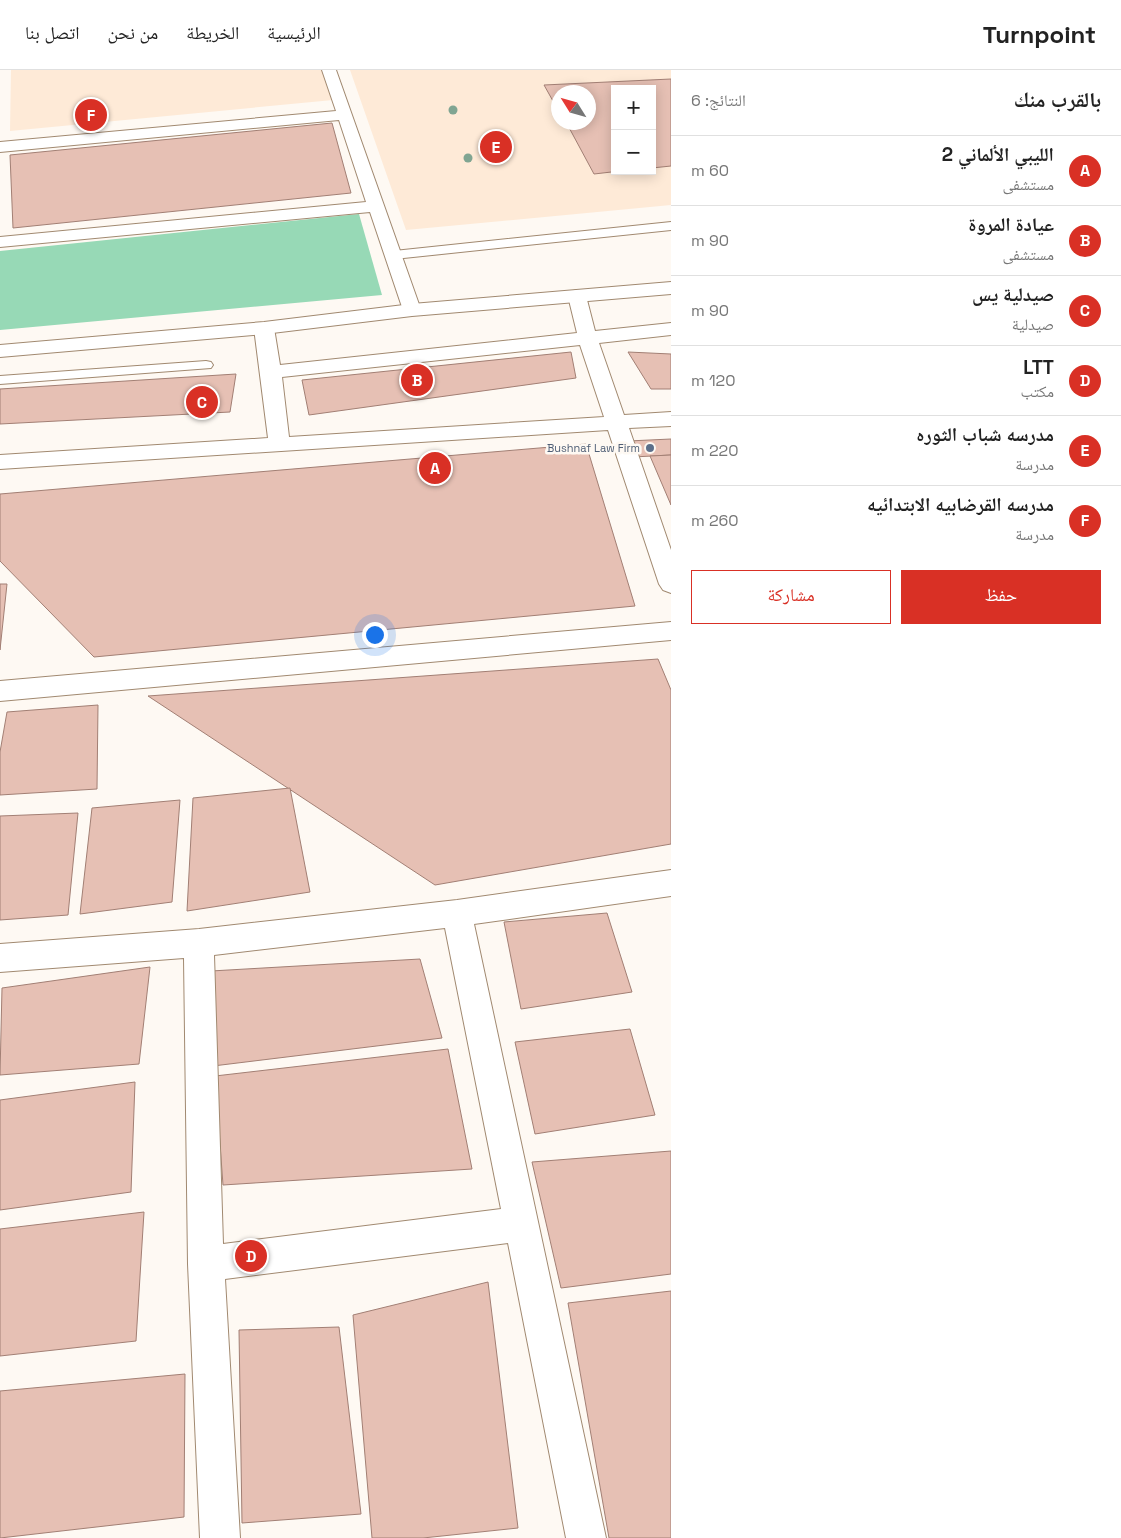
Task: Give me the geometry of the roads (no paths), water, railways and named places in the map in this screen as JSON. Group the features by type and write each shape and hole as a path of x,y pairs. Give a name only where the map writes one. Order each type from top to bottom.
{"street":[{"path":"329,70 412,310"},
{"path":"0,147 343,115"},
{"path":"0,242 377,206"},
{"path":"0,351 264,328 412,310 671,288"},
{"path":"577,296 586,337 671,584"},
{"path":"264,328 279,442"},
{"path":"271,372 671,329"},
{"path":"0,462 279,442 671,419"},
{"path":"0,691 671,631"},
{"path":"0,958 198,943 457,913 671,883"},
{"path":"457,913 586,1538"},
{"path":"198,943 206,1264 220,1538"},
{"path":"206,1264 522,1224"}],"lane":[{"path":"394,255 671,226"},
{"path":"0,380 206,365"}],"place":[{"name":"مدرسه القرضابيه الابتدائيه","path":"91,115"},
{"name":"مدرسه شباب الثوره","path":"496,147"},
{"name":"عيادة المروة","path":"417,380"},
{"name":"صيدلية يس","path":"202,402"},
{"name":"Bushnaf Law Firm","path":"650,448"},
{"name":"الليبي الألماني 2","path":"435,468"},
{"name":"LTT","path":"251,1256"}]}
